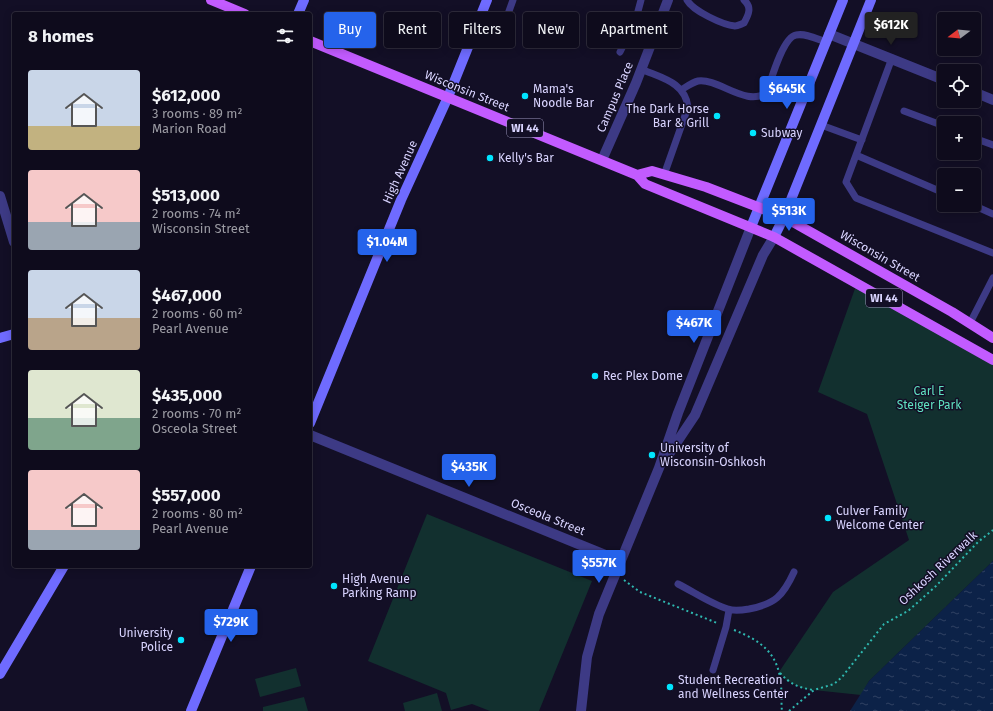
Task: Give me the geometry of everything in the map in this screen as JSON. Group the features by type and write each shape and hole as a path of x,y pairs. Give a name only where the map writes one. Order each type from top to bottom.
{"main road":[{"path":"211,0 240,12"},
{"path":"299,12 304,0"},
{"name":"High Avenue","path":"312,418 401,200 448,97 487,0"},
{"path":"751,227 843,0"},
{"path":"774,237 784,218 871,0"},
{"name":"Wisconsin Street","path":"312,42 602,160 637,175 645,184 774,237 993,360"},
{"name":"Wisconsin Street","path":"637,175 652,171 706,187 760,207 784,218 970,323 993,338"},
{"path":"0,338 12,335"},
{"path":"0,674 63,568"},
{"path":"191,711 250,568"}],"street":[{"name":"Campus Place","path":"663,12 668,0"},
{"path":"828,38 853,44 892,58 937,77"},
{"name":"Campus Place","path":"602,160 649,48"},
{"path":"981,95 993,100"},
{"path":"0,196 12,235"},
{"path":"581,711 584,678 592,635 620,561 659,468 678,413 751,227"},
{"path":"659,468 695,415 763,254 774,237"},
{"name":"Osceola Street","path":"312,436 620,561"}],"lane":[{"path":"509,12 513,0"},
{"path":"638,12 641,0"},
{"path":"687,0 695,10 730,25 737,26 744,23 749,10 748,4 744,0"},
{"path":"681,90 698,81 710,82 729,91 757,97 763,96 767,92 783,48 790,38 794,35 828,38"},
{"path":"620,52 622,48"},
{"path":"892,58 846,182 856,198 993,253"},
{"path":"641,69 674,83 687,97 688,107 664,175"},
{"path":"904,111 937,123"},
{"path":"821,125 862,140"},
{"path":"981,141 993,145"},
{"path":"856,155 937,190"},
{"path":"981,209 993,214"},
{"path":"970,323 993,278"},
{"path":"678,584 729,610 745,609 763,606 776,600 786,588 794,572"},
{"path":"713,670 726,627 729,610"}],"path":[{"name":"Oshkosh Riverwalk","path":"790,711 814,690 834,684 842,677 884,624 908,611 993,530"},
{"path":"779,672 786,680 796,686 814,690"}],"green space":[{"name":"Carl E Steiger Park","path":"857,283 993,360 993,561 869,681 861,695 804,689 786,680 779,672 833,592 909,540 867,414 818,392"},
{"path":"427,514 592,581 539,711 490,711 472,704 451,710 446,693 368,661"},
{"path":"296,668 301,686 260,697 255,679"},
{"path":"437,693 442,711 405,711 403,703"},
{"path":"304,697 308,711 263,711 263,707"}],"water":[{"path":"993,561 993,711 850,711 869,681"}],"place":[{"name":"Mama's Noodle Bar","path":"525,96"},
{"name":"The Dark Horse Bar & Grill","path":"717,116"},
{"name":"Subway","path":"753,133"},
{"name":"Kelly's Bar","path":"490,158"},
{"name":"Rec Plex Dome","path":"595,376"},
{"name":"University of Wisconsin-Oshkosh","path":"652,455"},
{"name":"Culver Family Welcome Center","path":"828,518"},
{"name":"High Avenue Parking Ramp","path":"334,586"},
{"name":"University Police","path":"181,640"},
{"name":"Student Recreation and Wellness Center","path":"670,687"}]}
